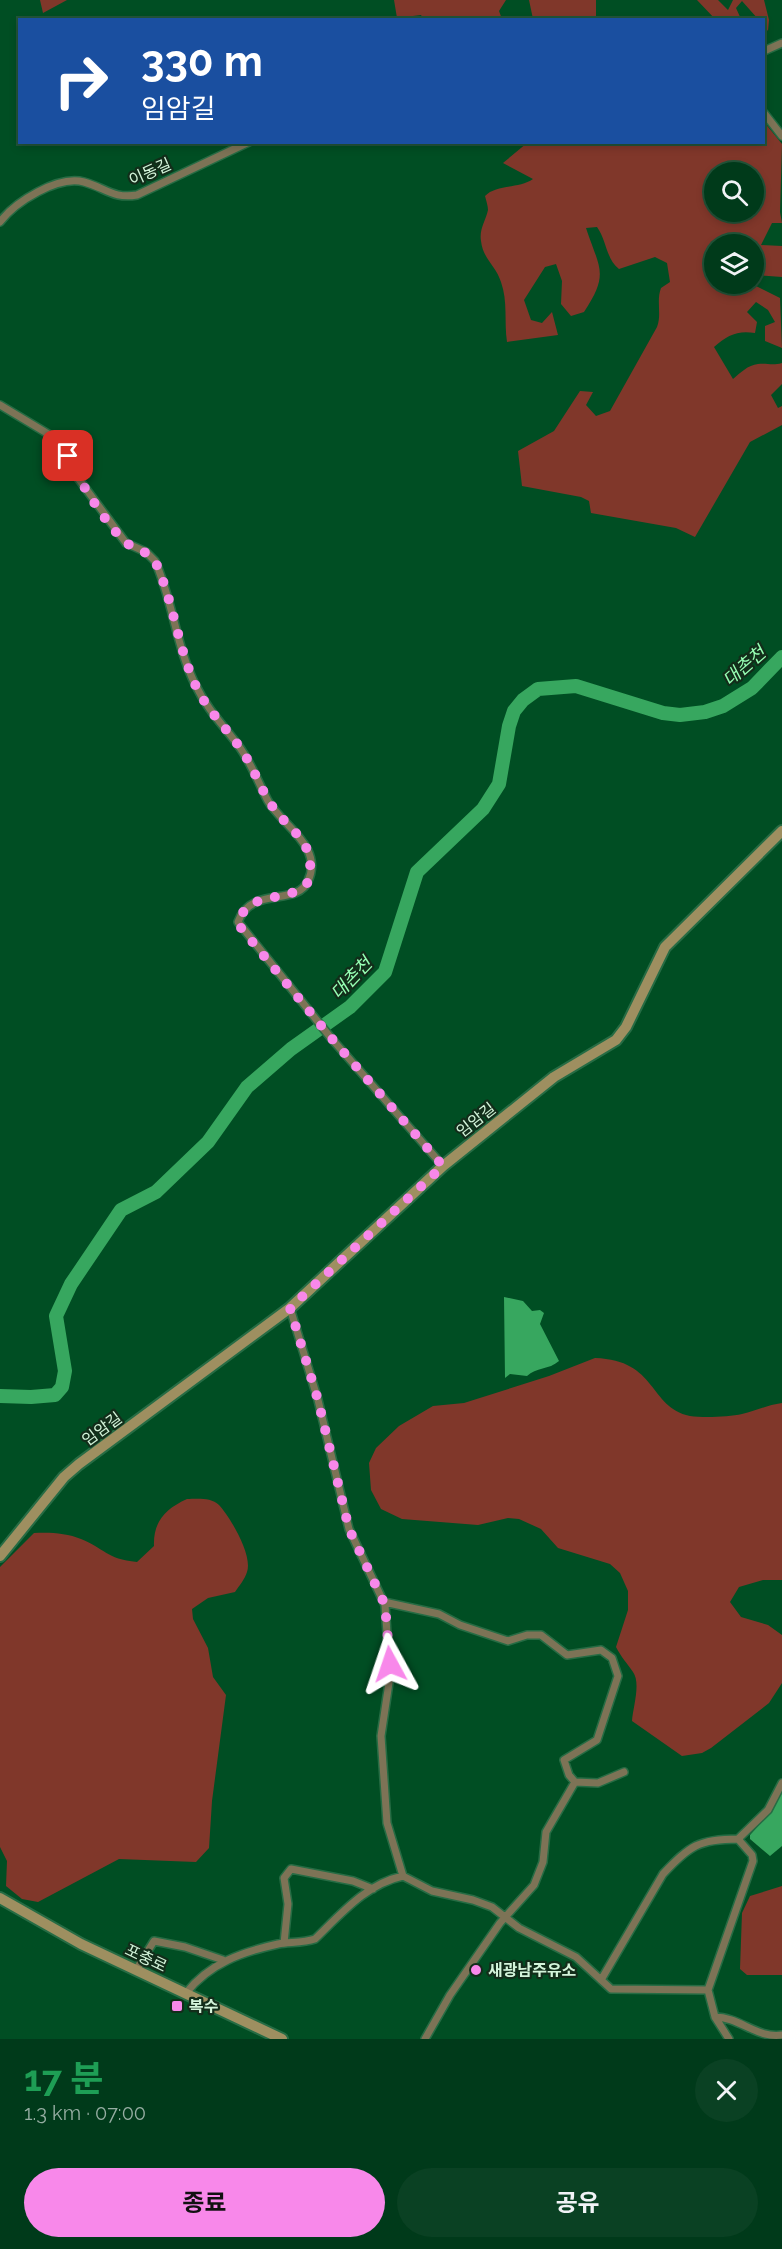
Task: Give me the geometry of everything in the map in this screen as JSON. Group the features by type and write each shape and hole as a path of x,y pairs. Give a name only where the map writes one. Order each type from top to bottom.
{"main road":[{"name":"임암길","path":"0,1556 64,1477 79,1464 290,1308 443,1166 554,1077 616,1041 626,1027 665,947 782,831"},
{"name":"포충로","path":"0,1898 81,1944 282,2039"}],"street":[{"path":"765,51 782,43"},
{"path":"765,114 782,136"},
{"name":"이동길","path":"0,222 10,208 61,183 84,182 121,198 137,195 245,144"},
{"path":"0,405 50,435 68,456 75,474 126,543 146,552 155,561 195,685 213,716 238,744 274,810 301,837 310,867 308,882 295,893 262,898 240,917 238,922 331,1038 443,1166"},
{"path":"290,1308 318,1400 349,1529 384,1602 390,1676 381,1736 385,1800 391,1841 403,1876 432,1891 484,1903 519,1928 576,1957 611,1989 708,1990"},
{"path":"384,1602 439,1614 460,1625 508,1641 527,1635 541,1635 567,1655 601,1650 608,1654 615,1663 618,1676 603,1725 592,1744 564,1760 569,1775 575,1782 598,1783 624,1772"},
{"path":"425,2039 450,1995 506,1918 534,1885 543,1862 546,1832 575,1782"},
{"path":"601,1980 663,1874 677,1859 699,1842 712,1839 738,1839 768,1810 782,1783"},
{"path":"729,2039 715,2016 708,1990 753,1861 752,1855 738,1839"},
{"path":"284,1943 288,1904 284,1878 291,1869 353,1881 373,1889"},
{"path":"186,1993 195,1981 223,1960 284,1943 315,1939 332,1919 373,1889 403,1876"},
{"path":"136,1970 154,1941 185,1947 223,1960"},
{"path":"715,2016 769,2036 782,2035"}],"shaded area":[{"path":"40,0 67,0 43,13"},
{"path":"394,0 506,0 499,11 502,18 423,18 421,15 397,18"},
{"path":"529,0 596,0 596,18 533,18"},
{"path":"697,0 718,0 728,10 733,0 764,0 769,20 768,31 765,27 765,18 757,18 742,1 736,8 741,18 714,18"},
{"path":"765,123 782,144 780,212 782,223 772,223 764,239 764,234 704,234 704,294 764,294 764,290 780,298 782,348 765,341 765,326 775,322 768,310 756,302 747,312 757,322 755,333 733,334 714,347 733,379 754,365 782,363 782,384 771,395 778,408 782,406 782,425 750,442 695,537 676,528 591,513 589,501 581,497 522,486 518,451 554,431 580,391 593,392 586,405 596,416 610,411 657,327 661,288 670,282 667,263 655,257 619,269 611,260 597,227 586,228 600,270 597,288 584,312 571,316 561,304 562,281 556,264 545,267 524,300 531,320 542,323 552,312 558,335 507,342 503,289 499,276 484,253 481,241 488,210 485,196 495,190 533,179 503,163 526,144 765,144"},
{"path":"764,245 782,246 782,277 764,276"},
{"path":"504,1297 523,1301 532,1311 540,1310 544,1313 540,1324 559,1361 527,1376 510,1374 505,1378"},
{"path":"595,1358 615,1361 631,1367 642,1375 666,1403 676,1411 690,1416 737,1415 782,1403 782,1580 763,1580 739,1587 730,1602 741,1617 768,1625 782,1635 782,1683 769,1703 702,1753 682,1756 632,1721 636,1689 635,1677 616,1647 628,1610 628,1591 620,1573 610,1564 558,1548 541,1529 519,1519 508,1518 478,1525 402,1519 381,1509 371,1490 369,1463 376,1448 399,1426 433,1406 464,1403 549,1376"},
{"path":"187,1499 208,1500 219,1505 244,1546 248,1565 245,1577 235,1592 208,1598 192,1609 193,1619 208,1648 213,1677 226,1695 212,1801 209,1848 196,1862 119,1859 38,1902 22,1899 6,1886 7,1861 0,1847 0,1567 34,1533 58,1533 76,1537 112,1556 137,1562 154,1546 156,1530 162,1517 172,1507"},
{"path":"782,1793 782,1846 770,1856 750,1839 750,1835 770,1813"},
{"path":"782,1886 782,1975 747,1975 740,1969 742,1913 750,1896"}],"waterway":[{"name":"대촌천","path":"0,1396 55,1395 62,1387 65,1371 56,1316 71,1284 121,1210 156,1192 208,1142 247,1087 291,1049 350,1007 385,972 417,872 483,809 499,784 509,726 514,711 523,700 538,689 576,686 663,713 680,715 705,712 723,706 752,688 782,657"}],"place":[{"name":"새광남주유소","path":"476,1970"},
{"name":"복수","path":"177,2006"}],"route":[{"path":"68,456 75,474 126,543 150,554 155,561 170,603 185,660 195,685 213,716 238,744 274,810 301,837 309,857 310,875 302,889 287,896 262,898 257,901 240,917 238,922 241,928 333,1040 443,1166 290,1308 334,1460 343,1511 357,1547 385,1605 390,1664"}]}
